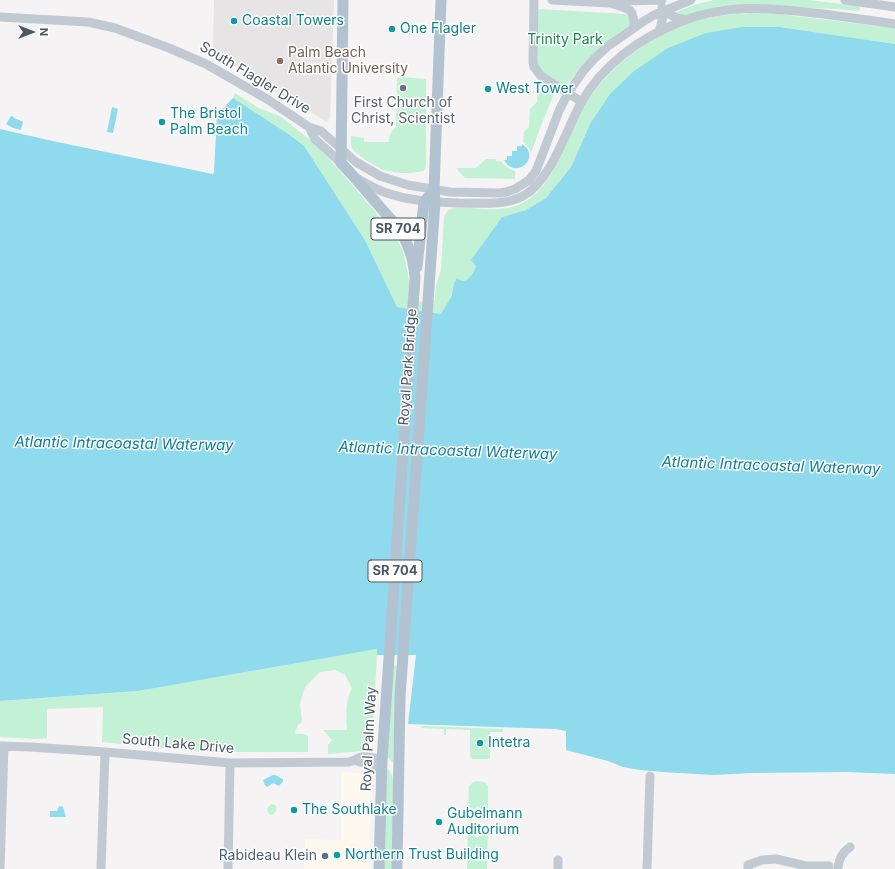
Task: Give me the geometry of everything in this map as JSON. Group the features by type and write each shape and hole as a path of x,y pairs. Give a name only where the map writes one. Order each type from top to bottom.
{"main road":[{"path":"341,163 343,0"},
{"path":"415,277 429,202 434,190 441,0"},
{"name":"South Flagler Drive","path":"341,163 355,178"},
{"name":"SR 704","path":"355,178 391,219 400,232 411,253 415,277"},
{"name":"Royal Park Bridge","path":"403,659 429,292 429,202"},
{"name":"Royal Park Bridge","path":"389,658 415,277"},
{"name":"Royal Palm Way","path":"379,869 382,760 389,658"},
{"name":"Royal Palm Way","path":"397,869 399,713 403,659"},
{"path":"382,760 399,781"}],"street":[{"path":"534,0 534,67 541,76 582,102"},
{"path":"552,0 609,2 624,0 662,0"},
{"path":"659,0 663,11 659,32"},
{"name":"South Flagler Drive","path":"0,17 88,22 115,28 170,48 206,64 267,99 309,128 321,131 356,162 380,176 408,185 434,190 450,192 500,193 515,189 529,180 536,171 559,111 568,93 584,70 594,59 608,46 654,15 691,0"},
{"path":"845,0 895,7"},
{"path":"609,2 629,9 633,13 634,28"},
{"name":"South Flagler Drive","path":"355,178 383,192 401,198 429,202 503,203 525,195 538,184 548,170 582,102 600,76 615,61 634,47 659,32 680,22 713,12 759,8 782,9 895,24"},
{"path":"663,11 677,18 686,20"},
{"name":"South Flagler Drive","path":"309,128 315,139 341,163"},
{"path":"0,869 2,746"},
{"name":"South Lake Drive","path":"2,746 105,752 230,763 349,762 361,757 382,760"},
{"path":"102,869 105,752"},
{"name":"South Lake Drive","path":"354,761 374,766 382,775"},
{"path":"228,869 230,763"},
{"path":"648,869 650,776"},
{"path":"748,867 762,860 776,859 806,866 833,868 841,855 850,847"}],"shaded area":[{"name":"Palm Beach Atlantic University","path":"214,0 334,0 330,118 327,122 241,71 213,51"},
{"path":"341,772 371,774 369,869 304,869 305,839 341,840"}],"green space":[{"path":"714,0 809,0 858,6 860,10 745,5 720,6 685,16 674,13 694,5"},
{"name":"Trinity Park","path":"537,9 625,14 630,21 630,25 612,37 596,52 564,87 543,73 536,61"},
{"path":"770,13 895,28 895,44 780,27 742,27 590,124 571,167 546,198 526,210 502,217 472,259 482,269 467,288 454,284 450,299 441,314 397,307 366,242 217,115 233,98 235,93 259,108 281,117 313,142 373,209 397,239 403,251 408,274 408,299 428,302 435,300 436,286 441,270 444,218 448,210 453,208 505,209 516,206 528,200 538,192 550,177 575,124 590,97 613,70 626,59 655,38 671,30 704,19 732,14"},
{"path":"397,78 426,79 426,166 424,171 400,173 383,170 364,159 354,151 351,146 351,136 364,138 364,142 389,142 389,138 396,127"},
{"path":"540,81 555,91 531,153 523,142 524,132 529,127 530,109 537,102 538,82"},
{"path":"486,159 496,159 496,161 502,162 508,168 515,171 515,179 465,178 456,168 476,168"},
{"path":"377,649 372,742 363,751 328,754 328,745 332,740 323,730 347,730 347,704 352,688 345,675 335,670 320,672 305,687 300,703 302,722 298,725 295,732 296,734 304,734 308,736 308,752 206,752 102,742 103,707 47,709 47,738 36,739 0,737 0,701 138,691"},
{"path":"393,665 397,666 393,762 387,757"},
{"path":"422,726 503,729 503,732 490,732 489,759 472,759 470,756 470,730 446,729 446,735 444,735 444,729 421,728"},
{"path":"388,769 394,781 392,869 383,869 387,770"},
{"path":"476,781 484,782 488,786 488,821 483,810 477,807 473,813 471,821 468,820 469,786"},
{"path":"271,804 275,805 277,808 274,814 271,815 267,809"},
{"path":"468,825 471,825 473,834 477,838 482,834 488,825 487,869 467,869"}],"water":[{"name":"Atlantic Intracoastal Waterway","path":"742,27 780,27 895,44 895,774 846,772 713,775 640,770 623,767 608,761 566,750 566,731 556,729 408,724 416,655 377,655 377,649 138,691 0,701 0,129 213,174 217,115 233,98 304,146 366,242 397,307 441,314 451,297 457,278 465,281 471,275 476,266 471,260 502,217 526,210 546,198 571,167 590,124 610,94 634,71 668,48 706,33"},
{"path":"112,107 118,109 113,133 107,132"},
{"path":"11,116 23,122 21,130 6,124"},
{"path":"522,144 527,149 529,155 528,160 525,165 520,168 509,166 504,160 507,160 507,156 512,156 512,151 517,151 517,146 522,146"},
{"path":"273,775 283,779 283,781 279,786 273,783 267,787 263,780"},
{"path":"59,806 63,807 66,817 50,817 50,811 57,811"}],"place":[{"name":"Coastal Towers","path":"234,21"},
{"name":"One Flagler","path":"392,29"},
{"name":"Palm Beach Atlantic University","path":"280,61"},
{"name":"First Church of Christ, Scientist","path":"403,88"},
{"name":"West Tower","path":"488,89"},
{"name":"The Bristol Palm Beach","path":"162,122"},
{"name":"Intetra","path":"480,743"},
{"name":"The Southlake","path":"294,810"},
{"name":"Gubelmann Auditorium","path":"439,822"},
{"name":"Northern Trust Building","path":"337,855"},
{"name":"Rabideau Klein","path":"325,856"}]}
